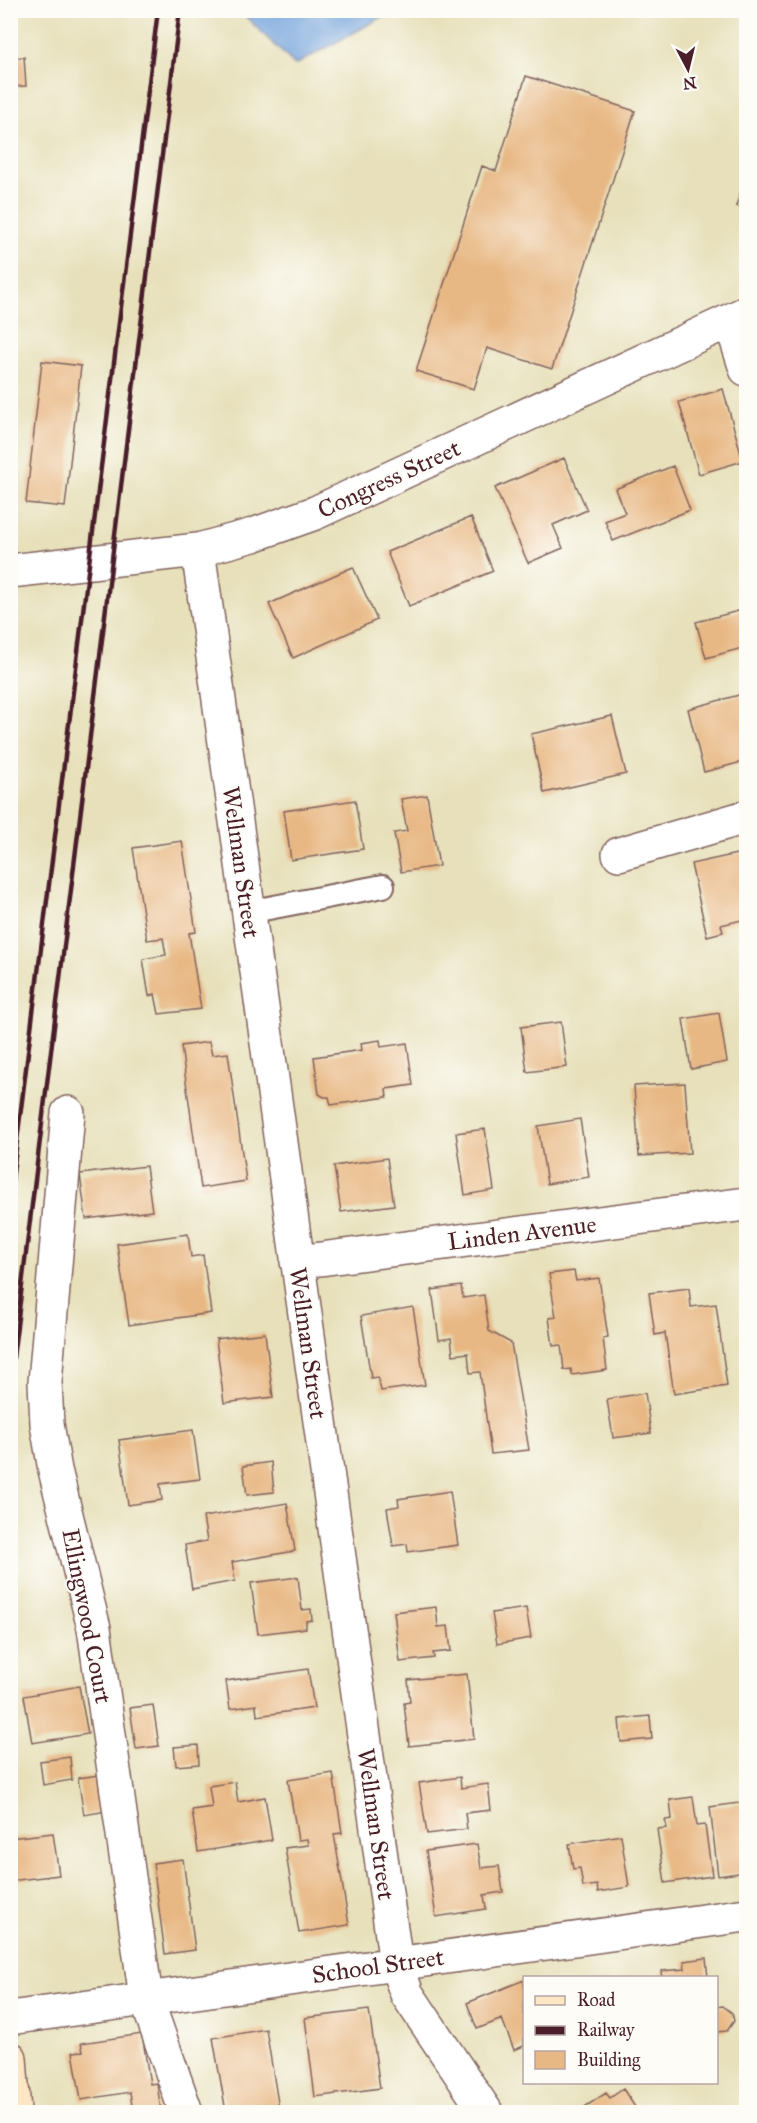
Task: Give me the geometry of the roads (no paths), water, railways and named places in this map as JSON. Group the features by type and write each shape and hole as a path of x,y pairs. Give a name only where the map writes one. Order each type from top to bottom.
{"street":[{"path":"739,317 747,369"},
{"name":"Congress Street","path":"10,571 198,550 253,536 315,513 739,317"},
{"name":"Wellman Street","path":"198,550 396,1964 407,1995 486,2112"},
{"path":"620,854 747,817"},
{"name":"Ellingwood Court","path":"68,1113 45,1382 47,1424 55,1470 94,1628 146,1998 186,2112"},
{"name":"Linden Avenue","path":"297,1262 747,1204"},
{"name":"School Street","path":"10,2018 747,1915"},
{"path":"10,2058 14,2112"}],"lane":[{"path":"248,912 383,886"}],"water":[{"path":"240,11 393,11 295,65"}],"railway":[{"path":"10,1197 158,10"},
{"path":"10,1382 180,10"}]}
